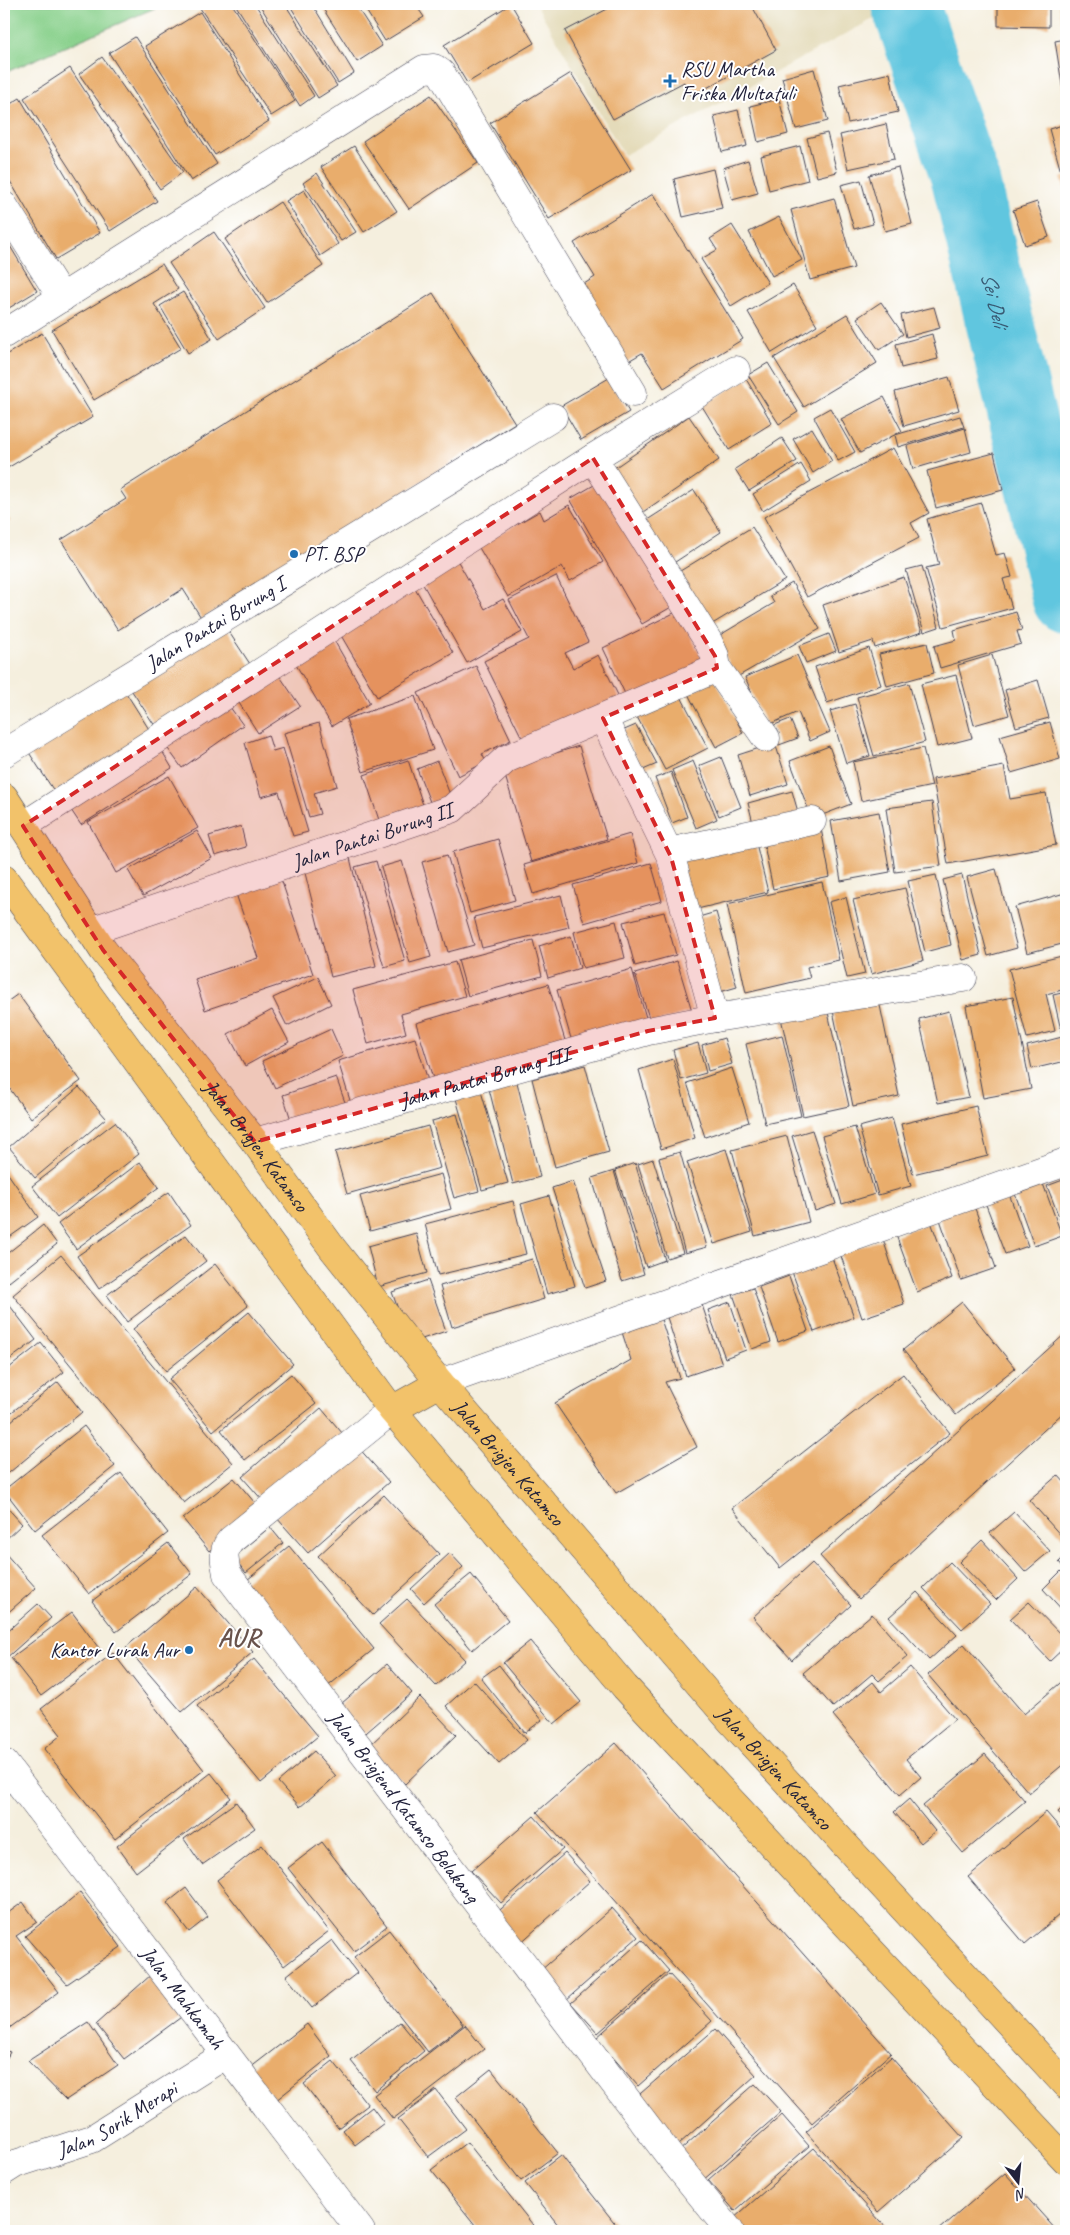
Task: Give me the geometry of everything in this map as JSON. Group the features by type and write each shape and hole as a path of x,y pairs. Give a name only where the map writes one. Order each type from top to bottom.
{"main road":[{"name":"Jalan Brigjen Katamso","path":"4,797 90,931 255,1142 333,1248 440,1383 732,1722 1066,2085"},
{"path":"4,879 392,1410 625,1686 1066,2160"},
{"path":"392,1410 440,1383"}],"street":[{"path":"4,334 424,69 434,68 441,73 633,393"},
{"path":"4,206 62,298"},
{"path":"23,826 593,458 736,370"},
{"name":"Jalan Pantai Burung I","path":"4,753 553,417"},
{"path":"593,458 708,641 717,668 766,738"},
{"name":"Jalan Pantai Burung II","path":"90,931 452,809 506,759 717,668"},
{"path":"603,718 671,857 715,1018"},
{"path":"671,857 674,851 812,821"},
{"name":"Jalan Pantai Burung III","path":"255,1142 648,1031 715,1018 963,978"},
{"path":"440,1383 1066,1162"},
{"name":"Jalan Brigjend Katamso Belakang","path":"392,1410 231,1540 225,1546 224,1557 227,1574 668,2154 730,2231"},
{"name":"Jalan Mahkamah","path":"4,1763 361,2231"},
{"name":"Jalan Sorik Merapi","path":"4,2171 15,2164 92,2139 225,2055"}],"highlighted area":[{"path":"593,458 715,656 717,668 603,718 671,857 715,1018 648,1031 255,1142 103,950 23,826"}],"shaded area":[{"name":"RSU Martha Friska Multatuli","path":"536,4 893,4 895,7 624,155"}],"green space":[{"path":"4,4 164,4 4,73"}],"building":[{"path":"232,4 295,101 271,116 198,5"},
{"path":"235,4 255,4 314,96 300,106"},
{"path":"259,4 285,4 337,86 318,98"},
{"path":"289,4 312,4 354,73 338,83"},
{"path":"320,4 355,4 382,46 357,62"},
{"path":"362,4 415,4 424,17 385,41"},
{"path":"511,4 534,43 467,83 444,45"},
{"path":"617,4 751,4 776,50 692,96 684,82 613,119 565,31"},
{"path":"998,4 1049,4 1049,27 998,26"},
{"path":"1059,4 1066,4 1066,31 1064,32"},
{"path":"200,12 269,121 215,155 145,46"},
{"path":"135,37 217,164 191,181 109,53"},
{"path":"1066,39 1066,97 1064,97 1055,41"},
{"path":"102,57 183,172 160,189 79,74"},
{"path":"70,68 157,201 110,231 24,98"},
{"path":"814,69 828,121 796,129 782,78"},
{"path":"571,73 631,170 549,219 490,123"},
{"path":"890,73 898,112 848,123 839,85"},
{"path":"431,95 478,163 409,209 363,141"},
{"path":"20,98 100,233 56,259 4,171 4,108"},
{"path":"779,99 788,134 758,142 750,106"},
{"path":"738,110 747,146 722,152 714,116"},
{"path":"886,124 894,159 848,169 840,135"},
{"path":"1066,124 1066,170 1061,172 1049,129"},
{"path":"827,133 837,172 817,177 807,138"},
{"path":"354,146 397,211 364,232 321,167"},
{"path":"800,146 808,180 769,190 761,156"},
{"path":"748,160 758,193 732,200 723,168"},
{"path":"898,167 912,224 885,231 869,175"},
{"path":"713,169 722,208 683,217 674,179"},
{"path":"317,173 356,232 341,241 303,183"},
{"path":"1066,176 1066,192 1061,178"},
{"path":"861,180 873,224 854,229 841,185"},
{"path":"304,190 338,244 320,256 286,201"},
{"path":"653,194 743,339 664,388 642,353 620,366 573,291 595,277 574,243"},
{"path":"834,198 854,268 810,280 791,210"},
{"path":"280,202 323,266 267,303 225,239"},
{"path":"1037,202 1049,237 1025,245 1013,210"},
{"path":"779,217 802,260 772,276 749,232"},
{"path":"732,225 768,283 731,306 701,259 717,250 710,239"},
{"path":"214,232 265,308 219,339 169,263"},
{"path":"4,236 37,291 4,311"},
{"path":"162,264 178,289 154,304 181,348 94,400 52,330"},
{"path":"793,285 817,325 772,353 748,312"},
{"path":"183,292 212,339 188,353 160,306"},
{"path":"433,293 515,423 202,619 183,589 118,630 61,540 126,499 120,490"},
{"path":"881,302 903,334 879,350 857,318"},
{"path":"934,307 940,328 906,337 901,315"},
{"path":"847,314 877,363 804,407 774,358"},
{"path":"42,333 93,417 4,470 4,356"},
{"path":"932,334 938,359 901,368 896,344"},
{"path":"768,363 798,412 779,424 748,375"},
{"path":"949,377 959,410 904,426 895,392"},
{"path":"609,378 629,412 581,440 561,406"},
{"path":"746,379 772,423 729,450 702,406"},
{"path":"884,397 902,431 860,453 841,419"},
{"path":"830,408 855,452 838,461 814,417"},
{"path":"689,416 719,460 640,514 610,471"},
{"path":"960,416 964,427 898,447 895,435"},
{"path":"812,428 832,461 813,473 793,439"},
{"path":"965,428 971,452 913,469 907,446"},
{"path":"782,438 797,461 749,491 735,469"},
{"path":"893,448 929,513 911,523 919,538 807,597 764,517"},
{"path":"994,453 1003,490 936,508 927,471"},
{"path":"801,464 811,481 763,511 753,494"},
{"path":"601,481 673,606 642,624 570,499"},
{"path":"694,490 721,532 669,566 641,524"},
{"path":"981,503 996,555 1005,553 1012,577 1003,579 1012,608 943,627 926,568 939,565 927,519"},
{"path":"569,505 603,562 570,581 562,566 508,597 478,546 540,511 544,520"},
{"path":"4,511 10,521 4,525"},
{"path":"752,527 785,580 704,629 672,576"},
{"path":"456,558 485,609 503,599 522,632 467,663 420,579"},
{"path":"922,566 939,627 924,632 906,570"},
{"path":"556,576 588,642 565,653 573,668 598,655 621,701 527,748 484,661 529,639 509,600"},
{"path":"904,577 922,632 875,648 873,641 839,652 823,605"},
{"path":"792,583 820,629 737,677 715,638 774,603 770,596"},
{"path":"415,588 453,653 377,697 339,632"},
{"path":"678,611 704,663 628,700 603,648"},
{"path":"1016,612 1022,630 1017,631 1021,644 940,668 934,646 956,640 954,630"},
{"path":"225,626 252,667 157,729 130,688"},
{"path":"829,634 836,651 806,663 799,646"},
{"path":"331,635 370,703 332,726 292,658"},
{"path":"927,643 934,673 887,686 879,654"},
{"path":"869,648 881,685 827,703 815,667"},
{"path":"797,655 830,732 810,741 798,712 766,726 745,677"},
{"path":"992,655 1009,715 974,725 958,665"},
{"path":"476,666 511,740 482,754 486,762 458,776 418,693"},
{"path":"275,669 300,706 258,733 234,695"},
{"path":"956,675 972,738 937,747 921,684"},
{"path":"715,679 743,733 716,747 688,694"},
{"path":"1038,680 1049,718 1016,727 1005,690"},
{"path":"909,683 925,742 874,756 857,697"},
{"path":"123,688 152,734 56,794 26,748"},
{"path":"678,691 708,748 665,770 635,713"},
{"path":"415,696 433,750 363,772 346,719"},
{"path":"227,703 243,725 182,768 166,746"},
{"path":"855,704 870,756 846,763 830,711"},
{"path":"790,719 798,738 779,745 772,726"},
{"path":"1050,722 1060,759 1011,773 1000,736"},
{"path":"319,723 337,786 314,793 320,814 309,817 284,733"},
{"path":"636,725 657,764 643,770 622,731"},
{"path":"268,735 273,751 283,748 308,832 293,836 279,792 261,797 245,743"},
{"path":"775,743 788,784 750,796 738,755"},
{"path":"159,746 172,768 81,825 67,804"},
{"path":"579,746 607,839 531,862 503,769"},
{"path":"829,746 851,804 812,819 790,761"},
{"path":"923,748 932,786 861,801 853,762"},
{"path":"721,757 741,807 719,816 699,766"},
{"path":"408,760 425,811 381,826 364,775"},
{"path":"437,761 454,805 434,812 417,769"},
{"path":"693,761 717,819 696,828 672,770"},
{"path":"1004,766 1010,799 1046,793 1056,845 948,864 933,779"},
{"path":"671,772 687,817 672,823 655,778"},
{"path":"169,776 198,828 116,873 88,822"},
{"path":"792,791 800,819 755,831 748,803"},
{"path":"932,802 941,866 895,872 886,808"},
{"path":"879,812 890,872 841,881 831,821"},
{"path":"820,823 830,877 773,889 762,835"},
{"path":"241,826 246,847 215,856 209,836"},
{"path":"197,831 212,858 143,896 128,870"},
{"path":"630,834 638,863 533,894 524,865"},
{"path":"754,835 768,892 689,911 675,854"},
{"path":"498,839 515,900 470,913 453,852"},
{"path":"447,855 474,945 448,952 422,862"},
{"path":"350,858 376,966 331,977 304,869"},
{"path":"376,861 405,961 384,967 355,867"},
{"path":"402,861 431,957 410,963 381,867"},
{"path":"651,863 662,901 584,923 573,885"},
{"path":"996,869 1017,948 988,956 967,877"},
{"path":"936,875 951,945 925,952 908,881"},
{"path":"962,875 981,955 963,960 943,880"},
{"path":"280,876 313,974 205,1010 195,979 258,958 235,891"},
{"path":"822,882 839,960 807,967 810,978 746,993 727,904"},
{"path":"905,888 923,961 871,974 853,900"},
{"path":"1065,893 1066,943 1027,953 1015,907"},
{"path":"561,895 569,927 482,948 474,917"},
{"path":"846,897 865,974 847,978 829,902"},
{"path":"664,912 676,955 635,966 623,922"},
{"path":"716,912 737,987 713,994 692,919"},
{"path":"616,921 625,958 583,968 574,932"},
{"path":"571,936 580,968 548,978 539,946"},
{"path":"533,940 542,976 468,996 458,960"},
{"path":"1066,955 1066,989 1046,994 1055,1031 1027,1038 1009,969"},
{"path":"677,961 692,1011 651,1024 635,974"},
{"path":"455,962 465,996 401,1014 406,1033 368,1044 353,990"},
{"path":"632,969 647,1021 572,1042 557,990"},
{"path":"318,977 331,1004 287,1026 273,998"},
{"path":"548,984 567,1047 435,1085 416,1023"},
{"path":"1066,992 1066,1034 1062,1035 1053,995"},
{"path":"18,994 81,1081 31,1118 4,1081 4,1004"},
{"path":"878,996 899,1096 853,1106 832,1006"},
{"path":"1013,997 1031,1089 983,1098 966,1006"},
{"path":"827,1008 849,1106 803,1116 781,1018"},
{"path":"272,1010 289,1042 245,1066 228,1034"},
{"path":"949,1011 969,1097 938,1103 919,1019"},
{"path":"331,1029 343,1056 275,1088 262,1061"},
{"path":"782,1035 801,1116 765,1124 746,1044"},
{"path":"1066,1036 1066,1061 1032,1069 1027,1046"},
{"path":"415,1038 429,1084 352,1107 338,1061"},
{"path":"724,1038 732,1064 708,1071 702,1045"},
{"path":"698,1043 706,1073 681,1080 673,1050"},
{"path":"673,1059 695,1138 661,1149 639,1070"},
{"path":"585,1065 609,1152 555,1167 532,1079"},
{"path":"732,1068 749,1122 705,1137 687,1083"},
{"path":"515,1074 540,1177 513,1184 487,1081"},
{"path":"336,1077 347,1108 293,1126 283,1095"},
{"path":"79,1087 106,1118 35,1178 9,1147"},
{"path":"480,1088 508,1183 482,1190 455,1095"},
{"path":"976,1106 988,1156 913,1174 901,1124"},
{"path":"457,1114 479,1191 454,1198 432,1121"},
{"path":"892,1118 911,1186 878,1195 859,1127"},
{"path":"115,1122 139,1154 57,1218 32,1186"},
{"path":"428,1126 440,1168 347,1194 335,1152"},
{"path":"855,1127 875,1194 842,1204 822,1136"},
{"path":"812,1130 836,1204 815,1211 792,1136"},
{"path":"787,1136 809,1222 755,1236 732,1150"},
{"path":"726,1149 752,1232 714,1244 687,1162"},
{"path":"680,1152 707,1247 685,1253 659,1158"},
{"path":"653,1159 683,1253 667,1258 638,1164"},
{"path":"140,1162 159,1187 76,1249 58,1224"},
{"path":"635,1163 665,1260 646,1267 615,1170"},
{"path":"4,1168 38,1217 4,1241"},
{"path":"614,1171 644,1274 622,1281 592,1178"},
{"path":"441,1174 451,1209 370,1231 360,1196"},
{"path":"1063,1180 1066,1188 1066,1235 1047,1186"},
{"path":"573,1181 606,1281 585,1288 552,1188"},
{"path":"1042,1181 1062,1236 1034,1246 1014,1191"},
{"path":"1007,1188 1028,1246 1005,1254 983,1197"},
{"path":"169,1192 191,1225 99,1289 77,1256"},
{"path":"549,1196 575,1286 547,1294 521,1204"},
{"path":"972,1200 996,1268 961,1280 937,1211"},
{"path":"513,1201 526,1254 438,1275 425,1224"},
{"path":"931,1222 952,1278 917,1292 896,1235"},
{"path":"43,1225 57,1244 9,1282 4,1276 4,1256"},
{"path":"416,1233 427,1273 378,1287 368,1246"},
{"path":"186,1235 206,1261 127,1322 107,1295"},
{"path":"883,1239 904,1304 862,1318 840,1253"},
{"path":"61,1255 233,1463 184,1503 13,1295"},
{"path":"831,1255 854,1317 814,1332 791,1269"},
{"path":"532,1259 544,1299 452,1327 440,1286"},
{"path":"215,1264 248,1306 166,1371 133,1329"},
{"path":"789,1276 808,1331 778,1342 759,1287"},
{"path":"428,1280 446,1331 410,1343 392,1292"},
{"path":"753,1288 771,1342 752,1349 733,1294"},
{"path":"699,1296 722,1364 686,1376 664,1308"},
{"path":"4,1298 36,1340 5,1363 4,1361"},
{"path":"730,1302 746,1350 725,1358 708,1310"},
{"path":"962,1302 1015,1368 956,1415 903,1350"},
{"path":"249,1312 293,1364 213,1431 169,1379"},
{"path":"659,1313 680,1378 665,1382 697,1447 616,1493 555,1403 631,1360 620,1326"},
{"path":"1066,1333 1066,1410 859,1599 820,1556"},
{"path":"41,1343 64,1372 4,1418 4,1372"},
{"path":"291,1374 316,1404 245,1460 221,1430"},
{"path":"903,1374 950,1433 780,1568 732,1508"},
{"path":"58,1382 82,1412 4,1477 4,1427"},
{"path":"321,1408 343,1434 264,1502 242,1477"},
{"path":"84,1426 115,1466 35,1530 4,1490"},
{"path":"357,1446 389,1482 308,1553 276,1517"},
{"path":"121,1473 168,1533 89,1594 42,1535"},
{"path":"1058,1475 1066,1484 1066,1537 1064,1539 1029,1500"},
{"path":"234,1478 260,1509 209,1551 183,1519"},
{"path":"384,1495 439,1554 373,1615 318,1556"},
{"path":"4,1504 22,1524 4,1541"},
{"path":"1014,1512 1050,1551 1025,1572 990,1533"},
{"path":"270,1527 283,1543 246,1573 233,1557"},
{"path":"982,1540 1018,1579 996,1600 959,1562"},
{"path":"168,1543 192,1574 116,1632 92,1601"},
{"path":"289,1546 374,1649 327,1687 242,1584"},
{"path":"4,1552 36,1588 4,1616"},
{"path":"450,1553 463,1567 424,1603 411,1589"},
{"path":"1066,1555 1066,1570 1059,1562"},
{"path":"950,1562 990,1604 962,1629 923,1588"},
{"path":"812,1563 851,1605 792,1660 753,1617"},
{"path":"1061,1571 1066,1576 1066,1614 1043,1589"},
{"path":"471,1574 508,1620 472,1650 434,1604"},
{"name":"Kantor Lurah Aur","path":"197,1587 253,1652 182,1712 126,1647"},
{"path":"917,1592 957,1635 929,1660 889,1617"},
{"path":"407,1599 465,1660 436,1686 379,1624"},
{"path":"1029,1602 1066,1640 1066,1646 1050,1661 1010,1619"},
{"path":"38,1604 51,1618 4,1660 4,1634"},
{"path":"72,1612 101,1651 41,1696 11,1658"},
{"path":"872,1614 908,1656 879,1681 872,1674 833,1707 803,1673"},
{"path":"530,1641 581,1702 554,1724 503,1663"},
{"path":"964,1644 1024,1714 1066,1678 1066,1762 1029,1793 928,1675"},
{"path":"113,1653 204,1770 115,1839 44,1749 61,1735 41,1709"},
{"path":"254,1659 318,1736 261,1783 197,1706"},
{"path":"387,1664 412,1693 359,1739 334,1710"},
{"path":"499,1665 542,1720 525,1733 481,1678"},
{"path":"910,1667 955,1719 906,1759 921,1777 900,1795 833,1715 873,1682 881,1692"},
{"path":"474,1681 527,1740 499,1764 446,1706"},
{"path":"420,1697 456,1735 405,1784 368,1747"},
{"path":"616,1743 891,2053 812,2123 537,1812"},
{"path":"314,1751 336,1776 300,1807 278,1782"},
{"path":"985,1754 1025,1801 963,1853 923,1806"},
{"path":"211,1773 231,1798 136,1872 117,1846"},
{"path":"909,1799 935,1831 921,1843 894,1812"},
{"path":"236,1802 255,1828 202,1865 184,1839"},
{"path":"1066,1805 1066,1822 1058,1812"},
{"path":"1046,1812 1066,1835 1066,1909 1025,1944 968,1877"},
{"path":"534,1816 563,1849 501,1903 471,1871"},
{"path":"322,1842 387,1926 354,1951 288,1868"},
{"path":"262,1845 329,1931 284,1966 217,1880"},
{"path":"565,1853 590,1881 518,1945 493,1916"},
{"path":"186,1888 208,1917 189,1932 167,1903"},
{"path":"80,1892 121,1947 67,1984 25,1936"},
{"path":"23,1902 37,1922 16,1936 59,1992 8,2029 4,2023 4,1916"},
{"path":"612,1908 638,1937 566,2000 540,1971"},
{"path":"389,1930 463,2025 428,2052 354,1957"},
{"path":"332,1940 357,1973 312,2008 286,1976"},
{"path":"642,1940 669,1971 598,2033 571,2003"},
{"path":"152,1974 184,2015 124,2059 96,2024"},
{"path":"669,1974 712,2021 638,2086 596,2038"},
{"path":"88,2022 118,2065 66,2100 28,2061"},
{"path":"400,2022 424,2051 375,2091 351,2061"},
{"path":"307,2024 331,2056 275,2101 250,2068"},
{"path":"465,2025 484,2049 393,2119 374,2095"},
{"path":"715,2029 756,2075 668,2154 626,2106"},
{"path":"4,2050 10,2052 4,2063"},
{"path":"891,2057 963,2138 878,2212 806,2132"},
{"path":"333,2061 368,2105 338,2128 304,2084"},
{"path":"491,2069 558,2153 521,2181 456,2097"},
{"path":"755,2084 781,2112 686,2195 661,2167"},
{"path":"436,2090 466,2129 428,2157 398,2119"},
{"path":"372,2107 384,2123 355,2145 343,2130"},
{"path":"782,2115 809,2146 735,2211 708,2180"},
{"path":"467,2142 533,2225 525,2231 480,2231 431,2170"},
{"path":"814,2148 889,2231 743,2231 733,2219"},
{"path":"561,2155 621,2231 563,2231 525,2183"},
{"path":"1005,2173 1057,2231 938,2231"}],"waterway":[{"name":"Sei Deli","path":"905,4 965,178 1066,599"}],"place":[{"name":"RSU Martha Friska Multatuli","path":"670,81"},
{"name":"PT. BSP","path":"294,554"},
{"name":"Kantor Lurah Aur","path":"189,1650"}],"district":[{"name":"AUR","path":"239,1637"}]}
